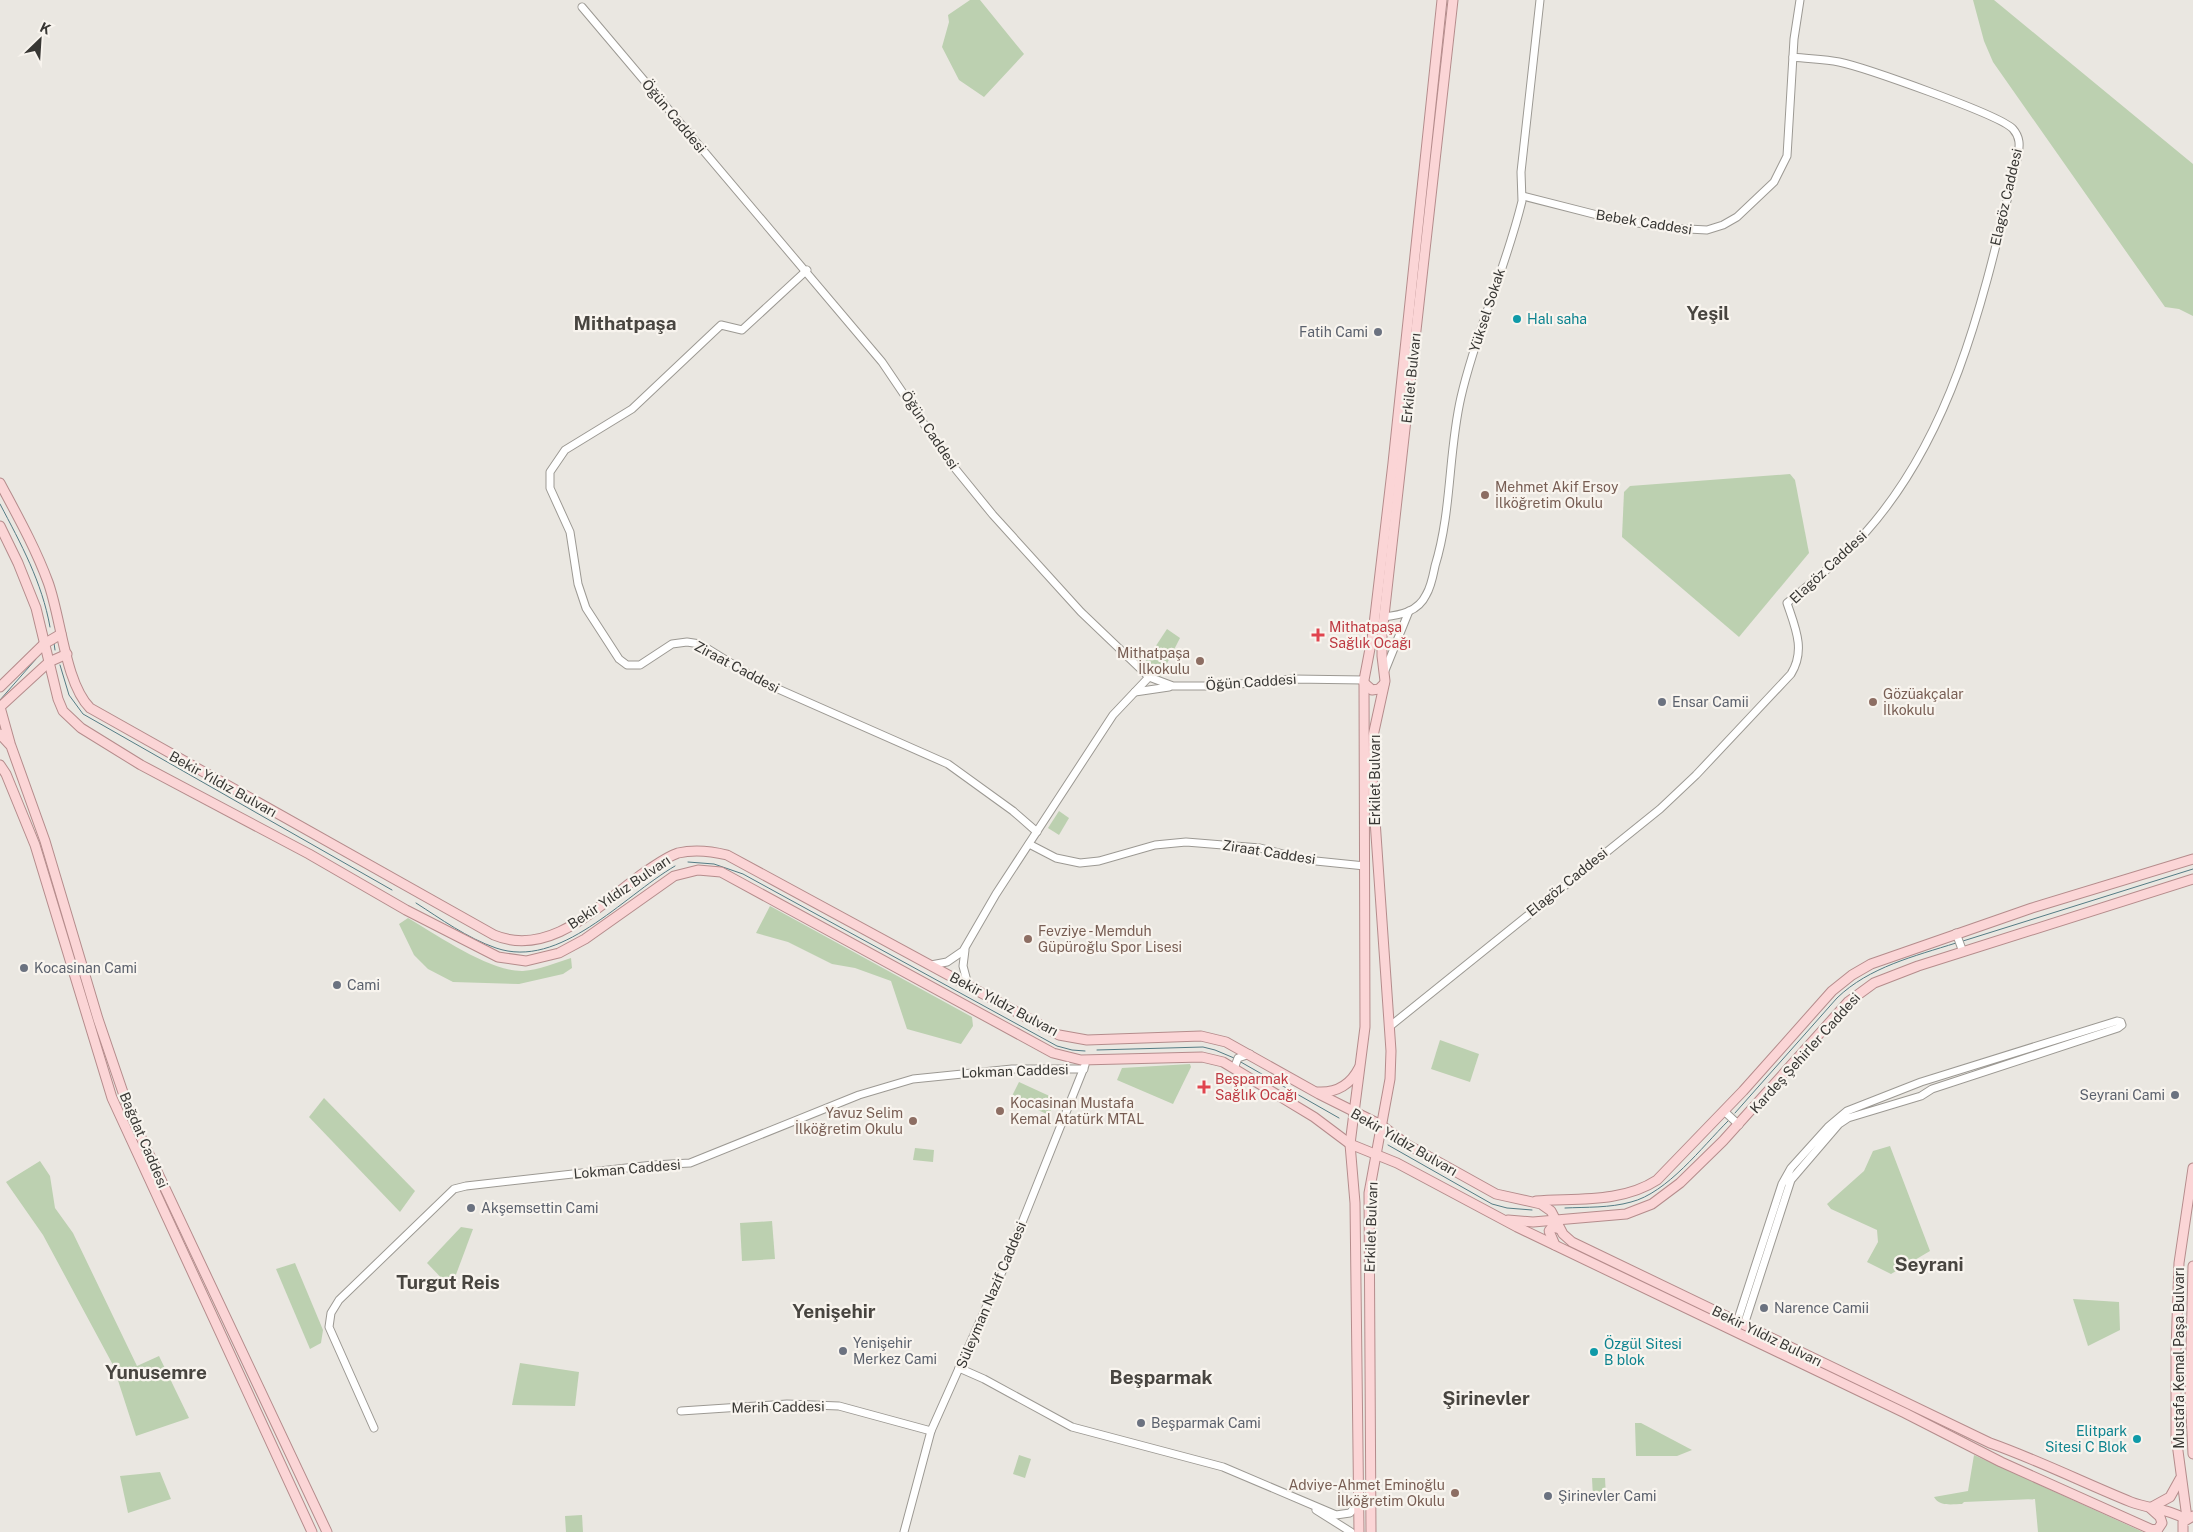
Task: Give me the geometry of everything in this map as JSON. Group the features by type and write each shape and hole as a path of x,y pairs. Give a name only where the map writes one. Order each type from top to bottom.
{"main road":[{"name":"Erkilet Bulvarı","path":"1359,1532 1356,1203 1350,1144 1365,1027 1365,678 1373,633 1393,463 1442,0"},
{"name":"Erkilet Bulvarı","path":"1371,1532 1370,1193 1390,1080 1389,1027 1372,777 1373,736 1384,684 1382,634 1453,0"},
{"name":"Bekir Yıldız Bulvarı","path":"0,482 44,572 56,608 61,634 78,691 83,700 94,711 499,937 527,941 551,935 572,925 668,857 684,852 710,851 728,855 1066,1037 1096,1040 1201,1036 1226,1042 1315,1092 1381,1125 1496,1194 1514,1199 1534,1201 1548,1208 1560,1229 1572,1242 1990,1443 2150,1508 2188,1518"},
{"name":"Bekir Yıldız Bulvarı","path":"0,526 30,592 53,683 63,711 89,734 162,776 309,854 406,910 492,955 526,961 559,953 590,936 674,876 692,871 716,871 739,881 1053,1053 1086,1064 1202,1057 1223,1062 1314,1117 1350,1144 1412,1170 1496,1216 1905,1413 2001,1462 2154,1531"},
{"path":"0,687 44,644 61,634"},
{"path":"11,746 0,707 49,662 67,654"},
{"path":"1384,674 1375,668 1365,678 1369,688 1376,690 1384,684"},
{"path":"33,677 41,677 53,683"},
{"path":"1365,704 1372,699 1380,707"},
{"name":"Bağdat Caddesi","path":"0,734 11,746 45,841 98,1019 131,1116 327,1532"},
{"name":"Bağdat Caddesi","path":"0,765 35,845 112,1098 312,1532"},
{"name":"Kardeş Şehirler Caddesi","path":"1534,1201 1622,1195 1641,1189 1667,1172 1832,991 1847,978 1880,960 1956,933 2193,860"},
{"name":"Kardeş Şehirler Caddesi","path":"1496,1216 1525,1222 1626,1214 1647,1206 1680,1183 1739,1125 1855,996 1880,980 2193,879"},
{"path":"1315,1092 1330,1092 1342,1087 1352,1078 1361,1065"},
{"path":"1385,1107 1389,1126 1394,1134"},
{"name":"Mustafa Kemal Paşa Bulvarı","path":"2183,1532 2182,1525 2188,1518 2180,1479 2176,1436 2179,1263 2193,1168"},
{"path":"1555,1245 1549,1232 1552,1227 1560,1229"},
{"name":"Mustafa Kemal Paşa Bulvarı","path":"2193,1266 2190,1392 2193,1454"},
{"path":"2154,1531 2158,1530 2162,1523 2160,1516 2150,1508 2170,1497 2180,1479"}],"street":[{"name":"Yüksel Sokak","path":"1384,674 1406,613 1419,604 1427,594 1439,555 1446,524 1454,434 1462,391 1523,196 1521,172 1540,0"},
{"name":"Bebek Caddesi","path":"1523,196 1613,219 1651,226 1702,230 1728,222 1770,187 1783,167 1787,156 1793,58 1800,0"},
{"name":"Öğün Caddesi","path":"582,7 807,270 892,375 949,461 994,515 1081,612 1149,677 1173,686 1217,686 1292,679 1365,678"},
{"name":"Elagöz Caddesi","path":"1389,1027 1667,802 1791,674 1798,660 1799,641 1787,603 1865,533 1916,462 1930,439 1974,328 2018,154 2018,136 2010,126 1990,115 1873,73 1839,62 1793,58"},
{"name":"Ziraat Caddesi","path":"807,270 742,330 721,325 632,409 568,449 554,464 550,476 550,488 570,532 576,575 586,608 617,657 624,663 640,665 672,644 687,642 700,644 760,682 948,764 1013,810 1037,832"},
{"path":"1384,617 1406,613"},
{"path":"1382,634 1386,623 1406,613"},
{"path":"931,965 948,962 959,955 966,947 1029,844 1113,715 1149,677"},
{"path":"1135,692 1173,686"},
{"name":"Ziraat Caddesi","path":"1029,844 1056,858 1074,862 1099,861 1155,845 1186,842 1260,848 1306,860 1365,866"},
{"path":"1956,933 1963,952"},
{"path":"966,947 963,966 968,985"},
{"path":"2117,1021 2121,1022 2122,1025 2118,1028 1932,1089 1921,1096 1848,1118 1838,1124 1791,1180 1741,1323 1782,1184 1791,1168 1828,1127 1847,1111 1921,1082 2117,1021"},
{"path":"1236,1069 1238,1058 1250,1054"},
{"name":"Süleyman Nazif Caddesi","path":"904,1532 931,1431 1005,1265 1086,1064"},
{"name":"Lokman Caddesi","path":"374,1428 329,1327 331,1313 339,1300 448,1193 470,1185 653,1165 690,1163 859,1095 913,1079 1086,1064"},
{"path":"1724,1111 1739,1125"},
{"path":"959,1368 984,1379 1072,1427 1222,1467 1267,1484 1300,1501 1350,1532"},
{"name":"Merih Caddesi","path":"681,1411 787,1404 839,1406 931,1431"},
{"path":"1300,1501 1342,1515 1353,1511 1359,1503"}],"green space":[{"path":"970,0 980,0 1024,54 984,97 959,80 942,47 949,22 948,15"},
{"path":"1973,0 1994,0 2193,164 2193,316 2179,309 2165,307 1993,62 1984,41"},
{"path":"1790,474 1795,480 1809,553 1739,637 1622,537 1624,492 1630,486"},
{"path":"1167,629 1180,638 1159,679 1142,667"},
{"path":"1059,811 1069,818 1059,835 1048,828"},
{"path":"770,906 972,1017 973,1026 961,1044 907,1029 891,981 855,968 832,964 788,942 756,933"},
{"path":"408,918 448,943 495,966 523,971 541,968 571,958 572,968 563,974 519,984 453,982 428,969 414,955 399,924"},
{"path":"1440,1040 1479,1054 1470,1082 1431,1069"},
{"path":"1190,1064 1191,1067 1173,1104 1117,1080 1122,1068"},
{"path":"1019,1082 1056,1099 1049,1115 1011,1098"},
{"path":"324,1098 415,1191 400,1212 309,1117"},
{"path":"1890,1146 1930,1251 1891,1274 1867,1262 1878,1242 1877,1230 1831,1209 1827,1204 1864,1171 1873,1151"},
{"path":"915,1148 934,1150 933,1162 913,1160"},
{"path":"40,1161 50,1176 55,1208 73,1233 137,1366 159,1356 189,1418 136,1436 113,1365 43,1235 6,1182"},
{"path":"772,1221 775,1259 742,1261 740,1223"},
{"path":"461,1227 473,1229 451,1288 427,1263"},
{"path":"295,1263 323,1330 321,1343 310,1349 276,1269"},
{"path":"2073,1299 2119,1302 2120,1330 2088,1346"},
{"path":"520,1363 579,1372 575,1406 512,1405"},
{"path":"1635,1423 1641,1423 1692,1450 1677,1456 1636,1456"},
{"path":"1019,1455 1031,1459 1025,1478 1013,1474"},
{"path":"1974,1455 2143,1532 2038,1532 2035,1499 1964,1502 1962,1504 1943,1504 1936,1500 1934,1497 1968,1491"},
{"path":"160,1472 171,1499 128,1513 120,1476"},
{"path":"1592,1478 1605,1478 1606,1497 1593,1498"},
{"path":"582,1515 583,1532 566,1532 565,1516"}],"waterway":[{"path":"0,504 36,579 42,594 50,627"},
{"path":"54,643 55,650"},
{"path":"0,700 36,659"},
{"path":"60,665 69,695 83,714 392,890"},
{"path":"688,862 714,864 743,874 1057,1046 1085,1051"},
{"path":"416,903 465,934 496,948 520,952 544,949 567,940 590,927 675,866"},
{"path":"1963,941 2193,869"},
{"path":"1735,1113 1837,998 1850,987 1878,970 1956,943"},
{"path":"1097,1050 1203,1047 1234,1058"},
{"path":"1239,1061 1339,1118"},
{"path":"1565,1208 1615,1205 1644,1197 1671,1179 1728,1121"},
{"path":"1388,1145 1492,1204 1507,1208 1532,1210"}],"place":[{"name":"Halı saha","path":"1517,319"},
{"name":"Fatih Cami","path":"1378,332"},
{"name":"Mehmet Akif Ersoy İlköğretim Okulu","path":"1485,495"},
{"name":"Mithatpaşa Sağlık Ocağı","path":"1318,635"},
{"name":"Mithatpaşa İlkokulu","path":"1200,661"},
{"name":"Ensar Camii","path":"1662,702"},
{"name":"Gözüakçalar İlkokulu","path":"1873,702"},
{"name":"Fevziye - Memduh Güpüroğlu Spor Lisesi","path":"1028,939"},
{"name":"Kocasinan Cami","path":"24,968"},
{"name":"Cami","path":"337,985"},
{"name":"Beşparmak Sağlık Ocağı","path":"1204,1087"},
{"name":"Seyrani Cami","path":"2175,1095"},
{"name":"Kocasinan Mustafa Kemal Atatürk MTAL","path":"1000,1111"},
{"name":"Yavuz Selim İlköğretim Okulu","path":"913,1121"},
{"name":"Akşemsettin Cami","path":"471,1208"},
{"name":"Narence Camii","path":"1764,1308"},
{"name":"Yenişehir Merkez Cami","path":"843,1351"},
{"name":"Özgül Sitesi B blok","path":"1594,1352"},
{"name":"Beşparmak Cami","path":"1141,1423"},
{"name":"Elitpark Sitesi C Blok","path":"2137,1439"},
{"name":"Adviye-Ahmet Eminoğlu İlköğretim Okulu","path":"1455,1493"},
{"name":"Şirinevler Cami","path":"1548,1496"}],"district":[{"name":"Yeşil","path":"1708,313"},
{"name":"Mithatpaşa","path":"625,323"},
{"name":"Seyrani","path":"1929,1264"},
{"name":"Turgut Reis","path":"448,1282"},
{"name":"Yenişehir","path":"834,1311"},
{"name":"Yunusemre","path":"156,1372"},
{"name":"Beşparmak","path":"1161,1377"},
{"name":"Şirinevler","path":"1486,1398"}]}
